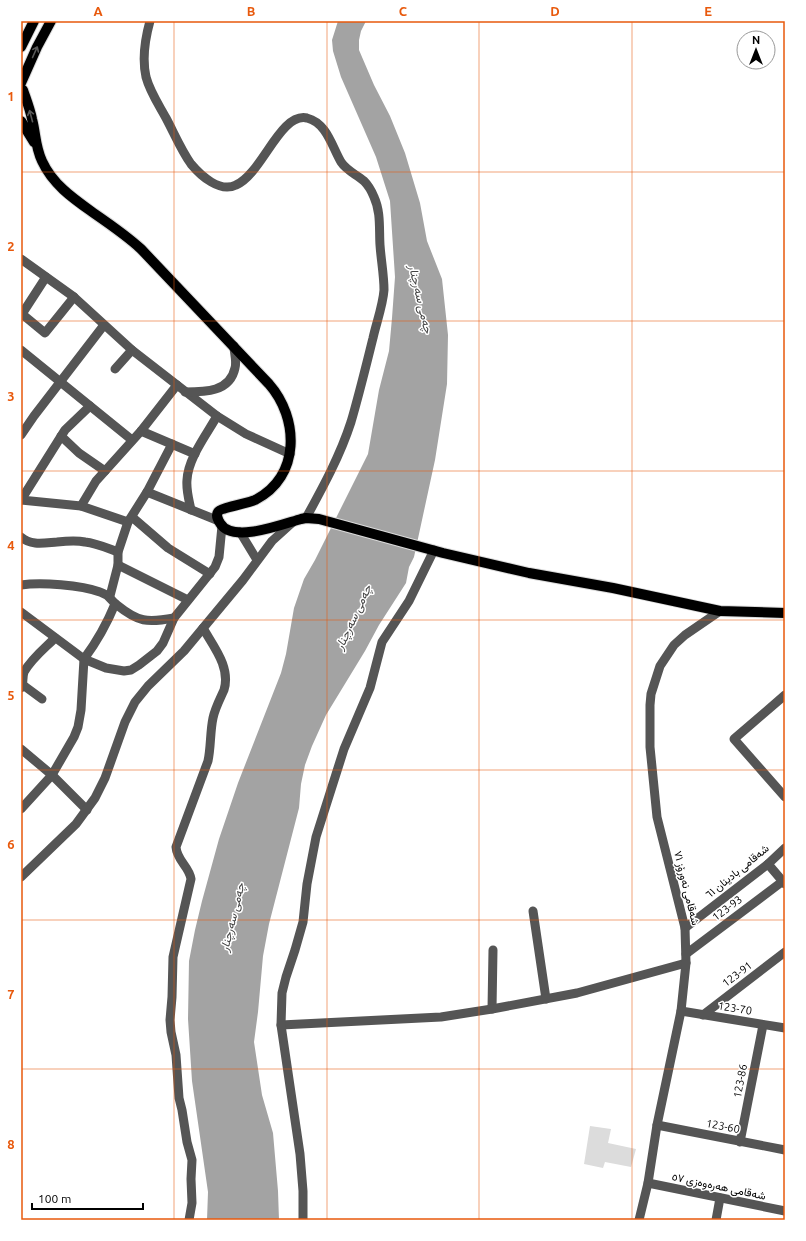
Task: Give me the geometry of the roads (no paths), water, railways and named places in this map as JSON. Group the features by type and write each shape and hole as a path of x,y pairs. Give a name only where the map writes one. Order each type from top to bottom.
{"main road":[{"path":"21,48 34,21"},
{"path":"21,102 23,95 22,86 37,47 51,21"},
{"path":"22,86 32,119 40,158 58,186 65,193 120,232 141,249 234,346 279,397 288,418 290,435 290,454 285,471 270,490 259,498 250,502 220,509 217,515 220,524 228,530 240,532 258,531 306,518 322,519 432,550 529,573 613,588 720,611 785,613"},
{"path":"23,126 36,144"}],"street":[{"path":"150,21 147,33 144,62 148,84 186,157 196,170 217,185 229,187 234,186 246,179 261,162 285,127 296,119 305,118 315,122 324,130 342,163 347,169 364,181 372,192 377,206 379,215 380,253 384,292 381,307 350,423 330,473 306,518"},
{"path":"21,259 74,297 132,350 217,416 246,434 290,454"},
{"path":"46,277 22,314 45,333 74,297"},
{"path":"21,435 104,325"},
{"path":"186,392 204,392 217,389 224,385 232,376 235,368 234,346"},
{"path":"115,369 132,350"},
{"path":"22,351 132,440"},
{"path":"81,506 96,481 141,431 177,385"},
{"path":"90,406 65,430 21,500 81,506 130,520 168,548 210,574"},
{"path":"191,510 187,491 188,470 195,454 217,416"},
{"path":"141,431 195,454"},
{"path":"61,436 79,453 105,471"},
{"path":"21,809 52,775 74,737 78,727 81,710 84,659 99,638 107,622 118,565 118,552 130,520 147,492 172,444"},
{"path":"21,612 84,659 106,668 124,672 131,670 149,658 163,642 174,618 210,574 217,562 220,524 147,492"},
{"path":"22,875 72,827 95,798 102,785 124,722 132,706 148,686 184,651 243,580 272,541 294,521"},
{"path":"240,532 257,560"},
{"path":"21,537 31,542 40,544 69,541 86,542 118,552"},
{"path":"303,1220 303,1191 300,1154 281,1025 282,993 302,922 307,884 316,837 344,748 370,688 382,642 409,601 432,550"},
{"path":"118,565 188,600"},
{"path":"21,585 41,583 64,585 100,592 131,616 138,619 146,621 174,618"},
{"name":"شەقامی نەورۆز ٧١","path":"639,1220 648,1183 657,1125 681,1011 686,958 685,928 657,817 650,747 651,694 656,674 668,651 679,640 720,611"},
{"path":"189,1220 192,1203 192,1160 179,1098 177,1061 170,1020 173,956 191,879 188,871 178,857 176,847 208,761 213,718 226,680 222,661 203,628"},
{"path":"42,699 22,687 23,675 32,661 55,638"},
{"path":"785,695 734,739 785,797"},
{"path":"21,749 52,775 87,810"},
{"name":"شەقامی بادینان ٦١","path":"685,928 768,864 785,848"},
{"path":"768,864 784,882"},
{"name":"123-93","path":"686,958 784,882"},
{"path":"533,911 546,999"},
{"path":"492,1009 493,950"},
{"name":"123-91","path":"703,1015 785,952"},
{"path":"281,1025 442,1017 492,1009 577,993 686,958"},
{"name":"123-70","path":"681,1011 781,1028"},
{"path":"781,1028 785,1021"},
{"name":"123-86","path":"740,1142 763,1025"},
{"name":"123-60","path":"657,1125 785,1150"},
{"name":"شەقامی هەرەوەزی ٥٧","path":"648,1183 785,1211"},
{"path":"716,1220 720,1198"}],"water":[{"name":"چەمی سەرچنار","path":"338,21 366,21 361,31 359,50 374,85 390,116 405,153 420,203 427,241 442,279 448,335 447,384 435,460 414,557 409,567 406,583 379,625 326,715 312,746 305,765 301,784 299,808 269,924 263,956 254,1042 262,1095 273,1133 279,1220 207,1220 208,1192 192,1081 188,1019 189,961 195,930 219,839 238,783 281,673 294,608 304,579 368,454 379,390 389,351 395,277 390,201 376,157 341,77 333,51 332,40"}]}
